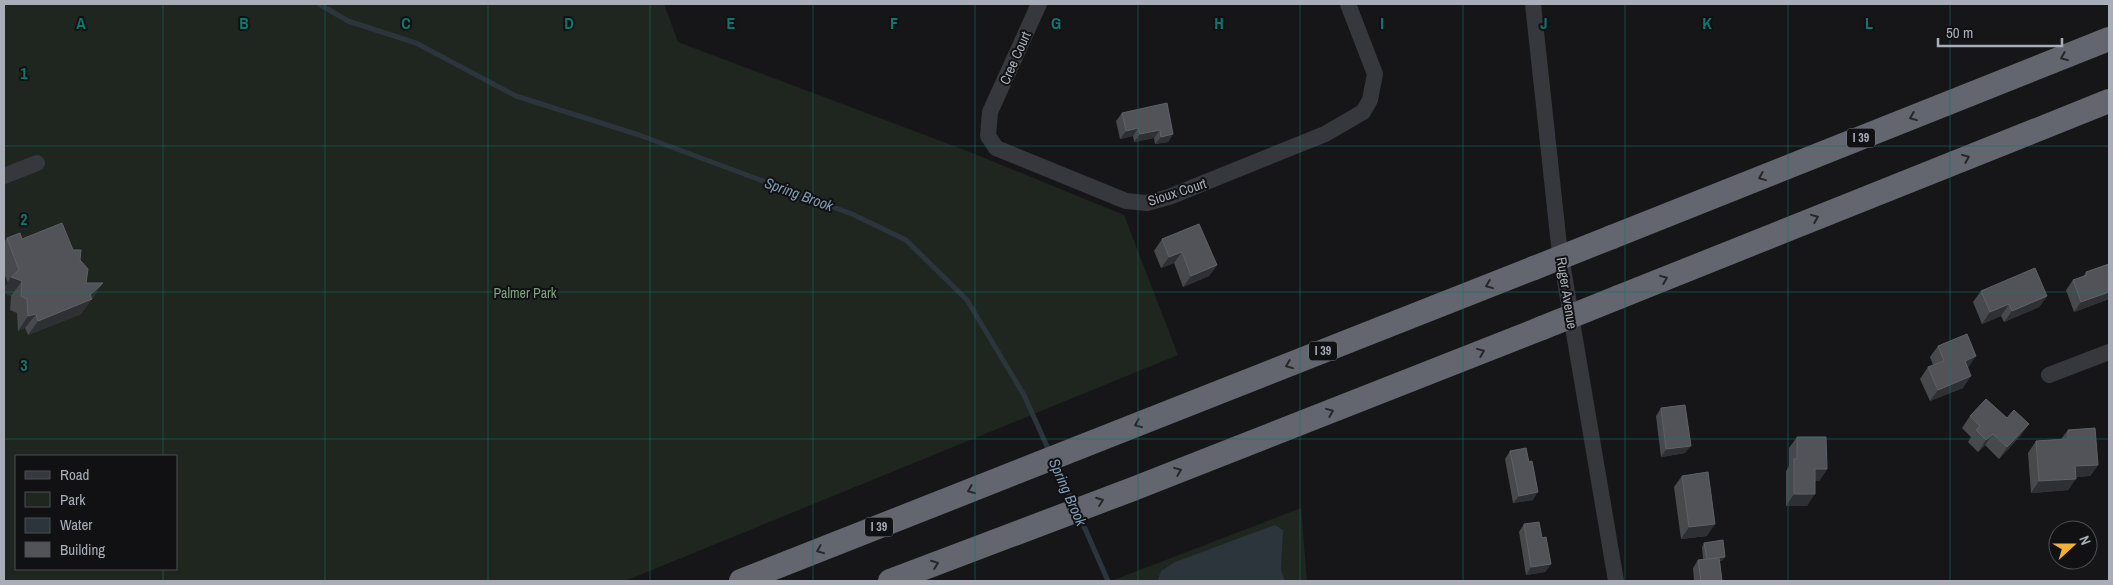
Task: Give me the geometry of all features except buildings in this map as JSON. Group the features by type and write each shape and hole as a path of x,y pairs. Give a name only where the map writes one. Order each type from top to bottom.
{"highway":[{"name":"I 39","path":"742,581 1612,238 2109,39"},
{"path":"890,581 1133,489 1542,328 2109,101"}],"street":[{"name":"Cree Court","path":"990,112 1039,4"},
{"name":"Sioux Court","path":"990,112 988,136 996,148 1126,201 1147,203 1169,197 1325,134 1363,112 1370,100 1375,74 1348,4"},
{"name":"Ruger Avenue","path":"1533,4 1559,245 1616,581"},
{"path":"4,176 37,163"},
{"path":"2050,375 2109,352"}],"green space":[{"name":"Palmer Park","path":"4,4 664,4 678,42 970,152 1124,215 1178,355 625,581 4,581"},
{"path":"1301,508 1307,581 1111,581"}],"water":[{"path":"1275,525 1283,530 1281,570 1285,581 1160,581 1158,579 1161,571 1175,562"}],"waterway":[{"name":"Spring Brook","path":"319,4 348,21 416,43 516,96 639,135 852,214 906,240 967,300 1024,395 1050,453"},
{"name":"Spring Brook","path":"1055,463 1074,505"},
{"name":"Spring Brook","path":"1079,515 1108,581"}]}
